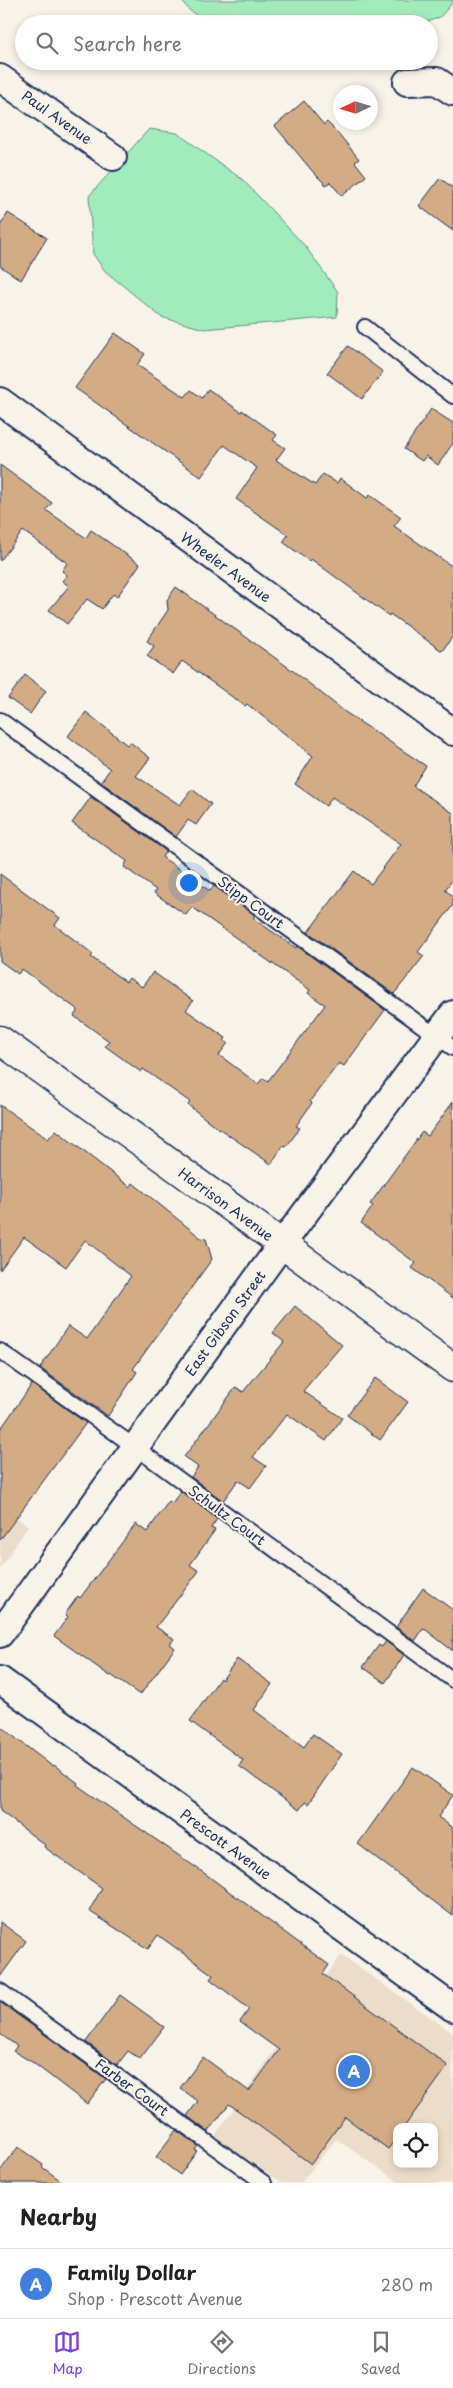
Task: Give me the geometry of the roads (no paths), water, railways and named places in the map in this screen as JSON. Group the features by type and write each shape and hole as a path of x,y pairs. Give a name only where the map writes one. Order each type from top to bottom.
{"main road":[{"name":"Harrison Avenue","path":"0,1040 453,1368"}],"street":[{"name":"Paul Avenue","path":"0,78 113,157"},
{"path":"407,82 437,81 453,92"},
{"name":"Wheeler Avenue","path":"0,401 453,732"},
{"name":"East Gibson Street","path":"0,1634 282,1244 445,1042 453,1014"},
{"name":"Prescott Avenue","path":"0,1680 453,2008"}],"lane":[{"path":"365,327 453,396"},
{"name":"Stipp Court","path":"0,720 445,1042"},
{"name":"Schultz Court","path":"0,1352 135,1447 453,1680"},
{"name":"Farber Court","path":"0,1991 264,2183"}],"place":[{"name":"Family Dollar","path":"354,2071"}]}
